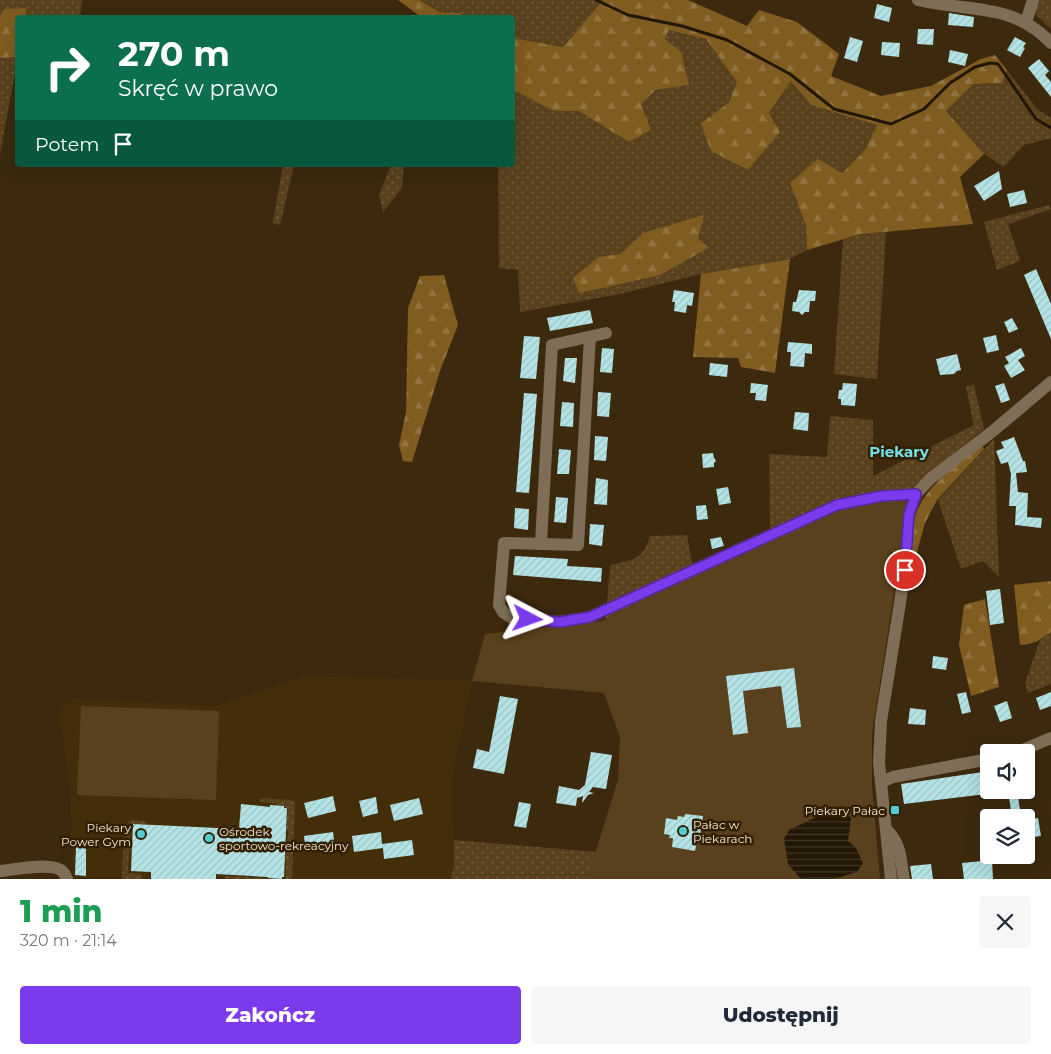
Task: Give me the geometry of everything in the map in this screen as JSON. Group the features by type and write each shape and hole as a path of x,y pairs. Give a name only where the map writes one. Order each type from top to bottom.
{"street":[{"path":"918,0 990,6 1026,22 1040,32 1051,44"},
{"path":"1026,22 1033,0"},
{"path":"541,543 552,345 606,333"},
{"path":"590,337 578,544 504,543 498,605 503,612 512,618 560,622 590,617 837,505 882,496 916,494"},
{"path":"891,879 879,762 881,721 902,593 909,514 916,494 930,479 1051,382"},
{"path":"1035,745 1051,738"},
{"path":"881,782 892,778 980,762"},
{"path":"886,829 895,838 900,850 904,879"},
{"path":"0,871 46,866 55,867 62,871 67,879"}],"shaded area":[{"path":"0,0 82,0 80,15 26,15 26,8 0,16"},
{"path":"419,0 603,0 563,47 515,38 515,15 441,13"},
{"path":"1038,0 1051,0 1051,29 1034,13"},
{"path":"669,30 707,39 737,82 729,102 748,170 780,132 769,114 791,81 811,105 877,125 865,150 841,173 790,183 806,226 807,250 790,259 701,274 620,294 520,312 518,270 499,268 498,167 515,167 515,91 554,111 579,111 629,142 651,130 640,104 655,90 688,85 665,39"},
{"path":"15,57 15,73 0,154 0,58"},
{"path":"1007,70 1037,109 1051,118 1051,138 1024,145 1004,167 984,154 946,111 973,84 1002,83"},
{"path":"283,167 294,167 280,225 273,223"},
{"path":"390,167 404,167 402,188 383,212 379,195"},
{"path":"1049,205 1051,209 1008,224 1020,261 997,270 984,222"},
{"path":"886,232 877,379 834,374 843,240 861,234"},
{"path":"974,384 984,429 924,477 912,489 770,530 769,454 827,457 830,416 873,420 873,476 974,425 966,387"},
{"path":"994,439 999,577 983,561 961,569 938,500"},
{"path":"909,498 872,734 872,787 880,879 587,879 618,780 620,737 604,693 472,681 485,634 602,621 700,571 838,509"},
{"path":"687,535 694,574 606,619 610,565 636,558 644,550 650,536"},
{"path":"1051,632 1051,684 1028,693 1025,683 1040,640"},
{"path":"306,676 472,681 453,778 454,866 451,879 73,878 69,781 59,715 63,705 74,699 217,706"},
{"path":"81,706 219,711 216,800 77,795"},
{"path":"260,798 291,800 295,803 292,879 285,879 286,862 284,861 285,853 287,852 288,808 276,805 275,803 260,802"},
{"path":"845,812 851,818 848,841 856,848 863,863 857,872 834,879 801,879 788,864 784,839 789,830 821,815"},
{"path":"132,820 146,821 147,824 130,824 130,846 139,846 138,851 129,851 128,873 142,874 142,879 122,879 124,826"},
{"path":"454,840 596,852 587,879 451,879 454,866"},
{"path":"225,876 267,878 267,879 225,879"}],"green space":[{"path":"398,0 419,0 441,13 461,13 461,15 418,15"},
{"path":"603,0 688,0 747,26 759,10 797,22 839,54 831,76 881,96 931,86 981,59 995,55 1007,70 1002,83 973,84 946,111 984,154 960,177 973,224 861,234 807,250 806,226 790,183 818,159 842,173 865,150 877,125 811,105 791,81 769,113 780,132 748,170 711,151 701,124 729,102 737,82 706,39 669,30 665,39 681,52 689,85 655,90 641,104 651,130 629,142 579,111 554,111 515,91 515,38 563,47"},
{"path":"26,8 26,15 15,15 15,57 0,58 0,16 4,9"},
{"path":"704,215 698,238 708,248 660,275 579,293 573,278 599,257 621,254 643,233"},
{"path":"790,259 775,373 741,367 738,358 693,357 701,274"},
{"path":"444,275 458,325 440,371 412,462 403,461 399,445 406,412 408,308 420,276"},
{"path":"982,445 984,449 937,500 925,523 913,566 910,564 913,527 918,510 924,499 941,479"},
{"path":"1050,581 1051,632 1033,643 1020,645 1014,585"},
{"path":"985,599 999,687 971,696 959,645 964,605"}],"building":[{"path":"877,4 892,8 889,22 874,18"},
{"path":"949,13 974,17 973,27 948,25"},
{"path":"918,29 934,29 933,45 917,44"},
{"path":"850,37 863,41 857,62 844,58"},
{"path":"1015,37 1026,43 1020,57 1007,50"},
{"path":"882,42 900,43 899,57 881,55"},
{"path":"950,50 968,54 965,66 948,62"},
{"path":"1039,59 1049,71 1045,75 1051,82 1051,97 1028,68"},
{"path":"999,171 1002,189 984,201 974,186"},
{"path":"1024,190 1027,203 1010,207 1007,194"},
{"path":"1036,269 1051,304 1051,339 1024,275"},
{"path":"674,290 694,293 692,306 687,305 686,313 674,311 675,302 672,302"},
{"path":"799,290 816,291 815,301 810,301 809,312 805,312 802,315 799,312 792,311 793,302 796,302"},
{"path":"590,310 593,323 550,331 547,318"},
{"path":"1012,318 1018,329 1009,333 1004,322"},
{"path":"996,335 999,350 987,353 983,338"},
{"path":"524,336 540,337 536,379 520,378"},
{"path":"788,342 812,344 812,354 805,353 804,367 790,366 791,352 787,352"},
{"path":"602,348 614,349 612,373 600,372"},
{"path":"1021,348 1025,356 1018,360 1025,370 1011,378 1004,366 1009,363 1005,357"},
{"path":"957,354 961,370 954,374 940,375 936,359"},
{"path":"565,358 577,358 575,383 563,381"},
{"path":"710,363 728,365 727,377 709,375"},
{"path":"751,383 768,385 766,401 755,400 756,393 750,393"},
{"path":"843,383 857,384 855,406 841,405 841,399 838,399 839,390 842,390"},
{"path":"1004,383 1010,400 1001,403 995,386"},
{"path":"598,392 611,393 609,417 597,416"},
{"path":"524,393 537,394 529,493 516,492"},
{"path":"562,402 574,403 573,427 560,426"},
{"path":"795,412 809,413 808,431 793,429"},
{"path":"595,436 608,437 606,461 594,460"},
{"path":"1014,437 1023,461 1025,461 1027,472 1016,473 1018,492 1028,493 1027,517 1042,518 1041,528 1015,525 1016,506 1009,506 1011,474 1008,462 1001,464 996,451 1004,448 1001,442"},
{"path":"559,449 571,450 569,474 557,474"},
{"path":"713,453 716,461 714,467 703,468 702,454"},
{"path":"596,478 608,480 607,505 594,504"},
{"path":"728,487 731,503 719,505 716,489"},
{"path":"556,497 568,498 566,523 554,522"},
{"path":"706,505 708,519 697,520 696,506"},
{"path":"515,508 529,509 528,530 514,528"},
{"path":"590,524 604,525 602,546 589,544"},
{"path":"721,537 724,546 712,549 710,539"},
{"path":"515,556 568,559 567,566 602,568 601,582 513,575"},
{"path":"1000,589 1004,623 990,625 986,591"},
{"path":"933,656 948,658 946,670 932,668"},
{"path":"794,668 801,727 787,728 781,686 743,691 748,733 733,735 726,676"},
{"path":"966,692 971,712 962,714 957,694"},
{"path":"1051,692 1051,706 1040,710 1036,698"},
{"path":"500,696 518,699 504,774 473,768 477,749 489,752"},
{"path":"1007,701 1012,718 1000,722 994,706"},
{"path":"910,708 926,710 925,725 908,724"},
{"path":"591,752 612,755 606,789 593,787 589,792 594,793 588,795 582,803 583,796 577,798 576,806 556,803 559,786 579,790 585,785"},
{"path":"980,772 980,795 904,804 901,784"},
{"path":"333,796 336,811 308,818 304,803"},
{"path":"376,797 378,813 363,817 359,801"},
{"path":"419,798 423,814 394,821 390,805"},
{"path":"1009,799 1018,799 1020,809 1011,809"},
{"path":"519,802 531,804 526,828 514,826"},
{"name":"Ośrodek sportowo-rekreacyjny","path":"241,804 270,807 270,805 284,806 284,808 287,808 284,877 282,879 216,874 216,879 151,879 151,872 131,871 133,824 239,829"},
{"name":"Pałac w Piekarach","path":"685,814 703,816 699,842 697,841 695,851 672,847 673,838 669,838 670,835 664,834 666,818 677,820 678,816 684,817"},
{"path":"1038,818 1041,836 1035,837 1035,819"},
{"path":"333,832 335,848 306,852 304,836"},
{"path":"381,832 382,844 412,840 414,855 384,859 383,848 354,852 352,836"},
{"path":"76,847 86,848 86,876 75,875"},
{"path":"980,861 980,864 992,864 993,879 964,879 962,863"},
{"path":"931,864 933,879 912,879 910,866"}],"waterway":[{"path":"596,0 628,15 682,26 727,40 790,74 834,109 891,124 924,109 950,83 975,67 990,63 998,64 1036,119 1051,128"}],"place":[{"name":"Piekary Pałac","path":"895,810"},
{"name":"Pałac w Piekarach","path":"683,831"},
{"name":"Piekary Power Gym","path":"141,834"},
{"name":"Ośrodek sportowo-rekreacyjny","path":"209,838"}],"district":[{"name":"Piekary","path":"899,451"}],"route":[{"path":"528,619 560,622 590,617 837,505 882,496 916,494 909,514 905,570"}]}
